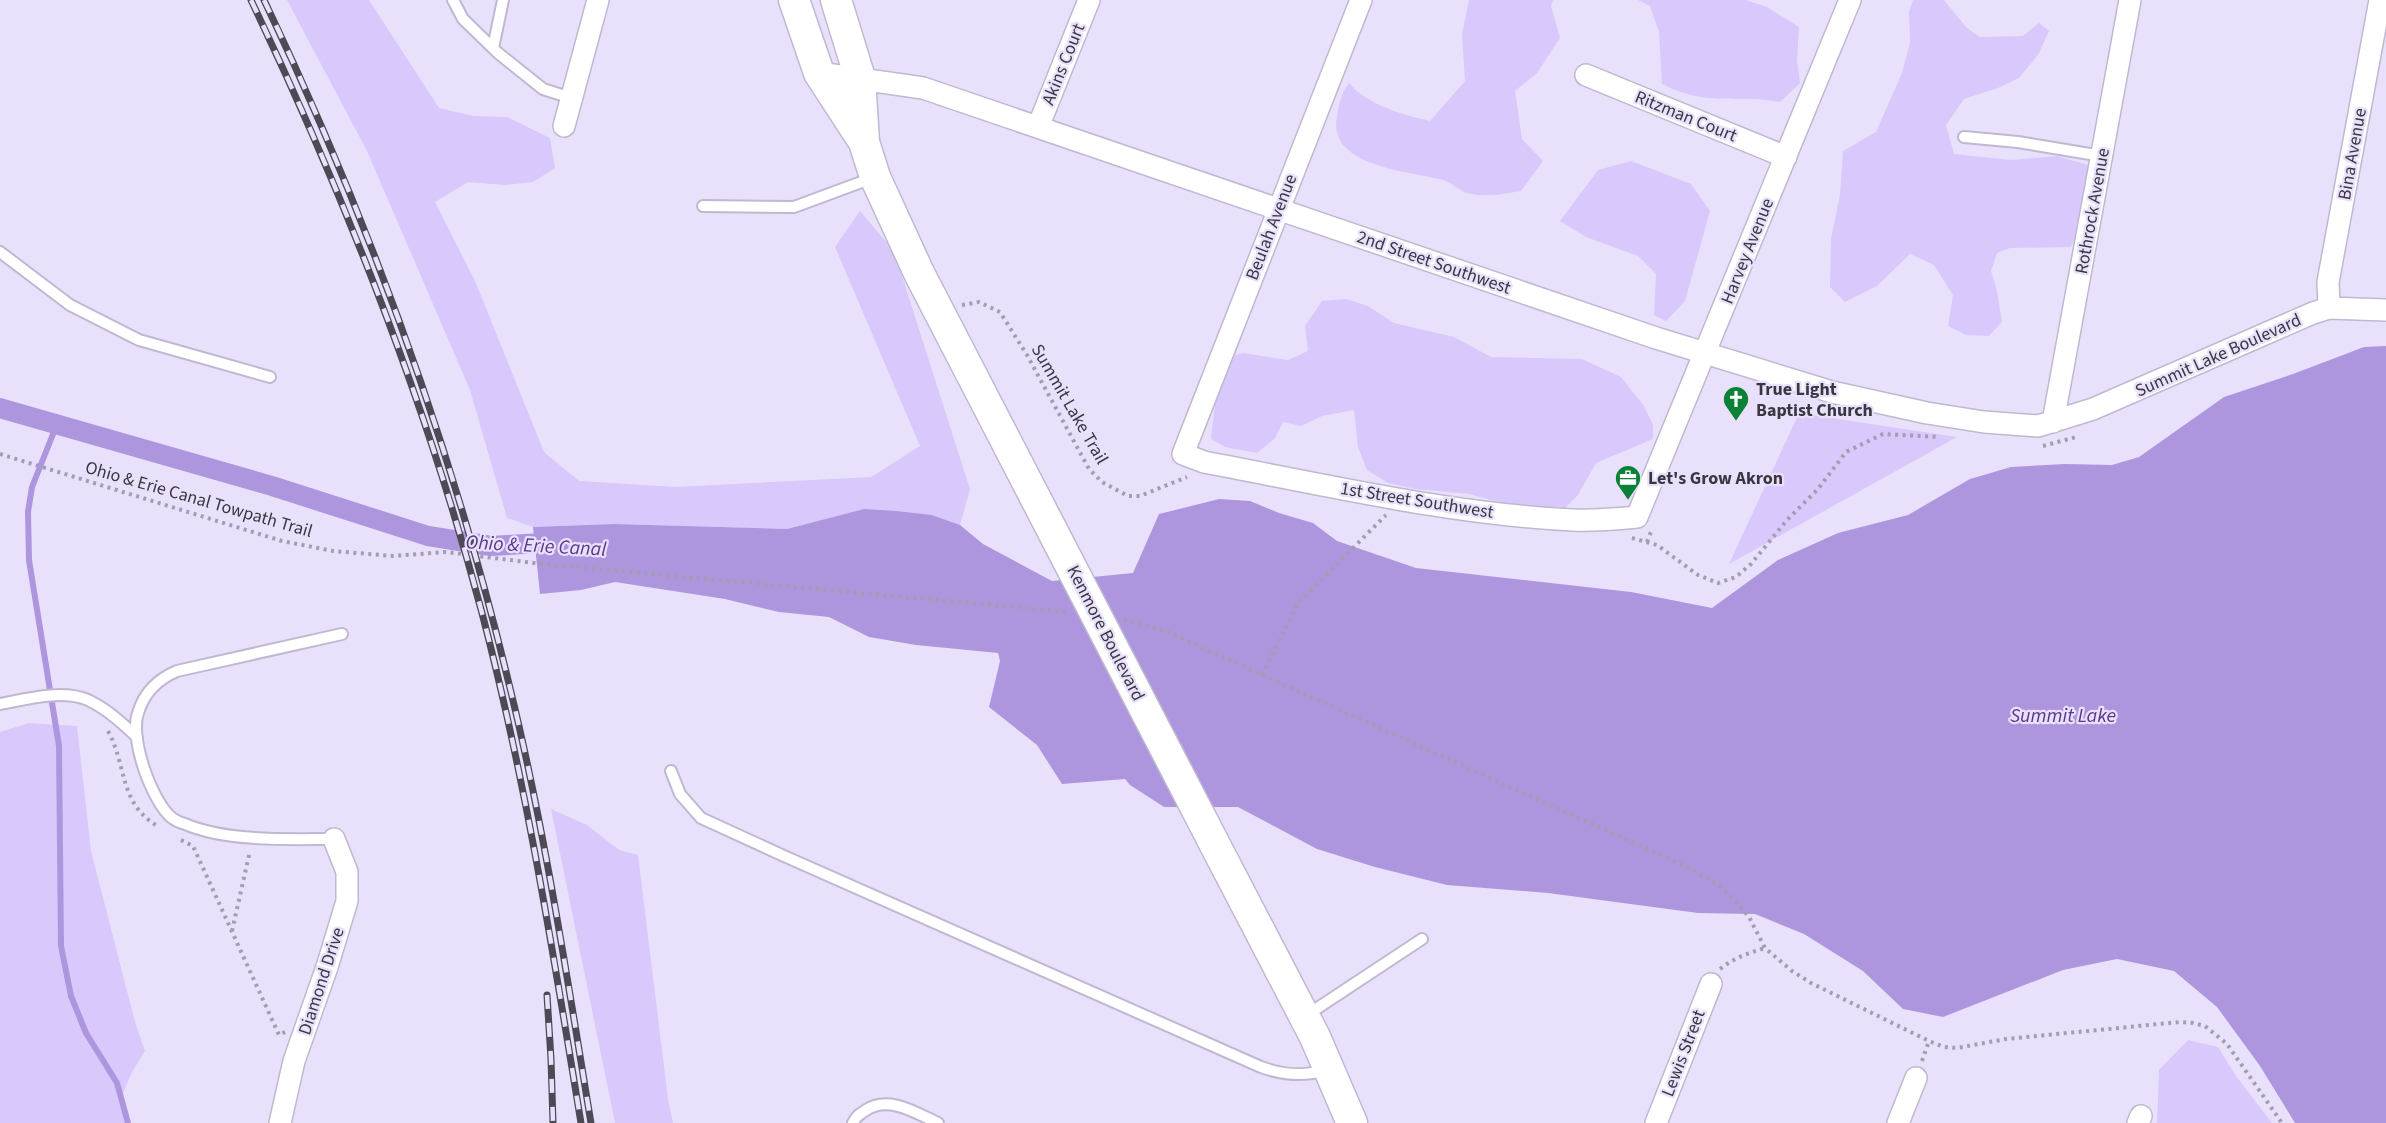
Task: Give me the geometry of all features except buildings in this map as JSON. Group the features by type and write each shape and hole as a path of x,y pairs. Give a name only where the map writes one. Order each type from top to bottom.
{"main road":[{"name":"Kenmore Boulevard","path":"794,0 819,73 864,142"},
{"name":"Kenmore Boulevard","path":"836,0 860,78 864,142 875,177 914,264 1305,1017 1353,1123"}],"street":[{"path":"564,126 598,0"},
{"name":"Akins Court","path":"1038,127 1089,0"},
{"name":"Beulah Avenue","path":"1182,454 1361,0"},
{"name":"Harvey Avenue","path":"1644,501 1850,0"},
{"name":"Rothrock Avenue","path":"2054,422 2130,0"},
{"name":"Bina Avenue","path":"2329,308 2328,282 2380,0"},
{"name":"2nd Street Southwest","path":"819,73 922,88 1706,353 1832,392 1927,413 1984,422 2035,426 2054,422"},
{"name":"Ritzman Court","path":"1586,75 1786,157"},
{"name":"Summit Lake Boulevard","path":"2054,422 2116,400 2276,328 2329,308 2386,310"},
{"name":"1st Street Southwest","path":"1182,454 1204,462 1382,496 1489,513 1575,520 1636,518 1644,501"},
{"name":"Diamond Drive","path":"280,1123 294,1061 347,901 347,872 334,839"},
{"name":"Lewis Street","path":"1656,1123 1711,984"},
{"path":"1898,1123 1916,1078"}],"lane":[{"path":"453,0 464,19 493,48 543,89 571,98"},
{"path":"493,48 503,0"},
{"path":"1964,137 2018,142 2102,156"},
{"path":"703,207 794,207 875,177"},
{"path":"0,252 70,305 139,340 270,377"},
{"path":"334,839 252,838 187,825 173,819 150,786 137,737 138,713 146,695 164,676 200,664 342,634"},
{"path":"0,704 35,698 69,696 88,700 116,718 137,737"},
{"path":"671,771 680,794 701,818 784,856 1261,1067 1279,1074 1309,1075 1329,1070"},
{"path":"1305,1017 1422,939"},
{"path":"853,1123 856,1117 875,1104 897,1105 938,1123"}],"path":[{"name":"Summit Lake Trail","path":"938,310 979,302 1000,312 1032,364 1089,469 1102,482 1128,496 1140,496 1190,476"},
{"name":"Ohio & Erie Canal Towpath Trail","path":"0,454 282,541 333,551 393,556"},
{"path":"1657,545 1698,575 1718,583 1736,577 1751,564 1787,520 1818,489"},
{"path":"1262,675 1298,603 1391,511"},
{"path":"88,700 88,711 105,724 112,739 129,796 135,808 149,821 165,830"},
{"path":"173,835 193,846 279,1037 288,1031"},
{"path":"232,932 252,838"},
{"path":"1757,930 1765,948 1778,961 1811,983 1944,1047 1957,1048 2029,1036 2180,1022 2205,1026 2227,1044 2282,1123"},
{"path":"1711,984 1719,970 1731,960 1765,948"}],"shaded area":[{"path":"287,0 369,0 439,108 473,116 507,117 550,138 555,168 533,182 505,185 468,182 435,202 475,281 544,452 579,481 677,487 871,477 920,446 835,247 860,211 894,251 970,489 960,525 932,515 864,509 787,529 614,524 533,527 507,518 470,390 367,151"},
{"path":"1469,0 1553,0 1551,6 1560,38 1537,73 1515,91 1522,139 1543,161 1521,191 1487,195 1467,193 1443,180 1374,164 1358,157 1345,147 1337,134 1340,103 1349,83 1376,103 1430,121 1465,81 1462,34"},
{"path":"1638,0 1746,0 1767,7 1799,27 1797,60 1800,83 1780,102 1707,98 1678,91 1662,84 1659,32 1650,6"},
{"path":"1913,0 1944,0 1966,27 1980,37 2023,36 2039,23 2049,31 2038,55 2019,78 1998,88 1964,99 1946,125 1954,154 2011,160 2057,156 2088,165 2083,218 2071,247 2010,248 1997,253 1991,271 2002,322 1989,336 1966,335 1948,326 1953,295 1934,265 1910,254 1877,286 1845,302 1830,287 1831,239 1840,195 1843,151 1876,132 1902,73 1910,43 1909,12"},
{"path":"1631,161 1691,184 1710,211 1685,301 1666,321 1654,315 1656,274 1638,256 1586,237 1560,221 1598,170"},
{"path":"1346,299 1368,306 1394,323 1454,337 1491,357 1582,359 1621,377 1644,406 1653,425 1653,439 1596,463 1578,495 1565,508 1524,509 1469,494 1416,489 1388,483 1367,470 1358,447 1354,410 1322,416 1301,426 1283,422 1275,438 1257,453 1225,447 1211,439 1216,396 1231,356 1244,353 1288,360 1308,351 1305,326 1322,301"},
{"path":"1799,413 1957,437 1729,564"},
{"path":"29,723 77,726 91,851 135,1022 145,1051 132,1072 121,1098 128,1123 0,1123 0,732"},
{"path":"551,809 587,825 619,850 638,855 668,1099 673,1123 615,1123"},
{"path":"2188,1040 2218,1047 2236,1076 2272,1123 2157,1123 2159,1070"}],"water":[{"name":"Summit Lake","path":"2386,346 2386,1123 2295,1123 2260,1066 2217,1007 2174,971 2117,959 2063,970 1943,1017 1903,1009 1863,971 1804,934 1755,914 1698,913 1548,893 1447,885 1375,867 1317,849 1238,807 1164,807 1130,785 1125,779 1062,784 1037,745 989,707 1000,661 998,653 916,645 869,637 829,617 779,612 725,599 615,582 581,590 540,594 533,527 614,524 787,529 864,509 896,511 932,515 960,525 983,544 1052,581 1133,573 1159,514 1219,499 1250,501 1313,523 1337,541 1416,568 1631,592 1712,608 1778,560 1838,533 1908,515 1970,479 2011,467 2065,464 2112,465 2139,457 2224,397 2364,347"}],"waterway":[{"name":"Ohio & Erie Canal","path":"0,408 272,486 428,536 491,546 559,542"},
{"path":"57,424 32,487 28,512 29,560 59,746 61,946 71,996 86,1033 117,1083 128,1123"}],"railway":[{"path":"251,0 319,149 381,301 436,456 460,534 498,676 525,803 581,1123"},
{"path":"264,0 339,167 373,252 435,424 462,511 523,742 555,904 591,1123"},
{"path":"547,995 553,1123"}],"place":[{"name":"True Light Baptist Church","path":"1736,422"},
{"name":"Let's Grow Akron","path":"1628,501"}]}
